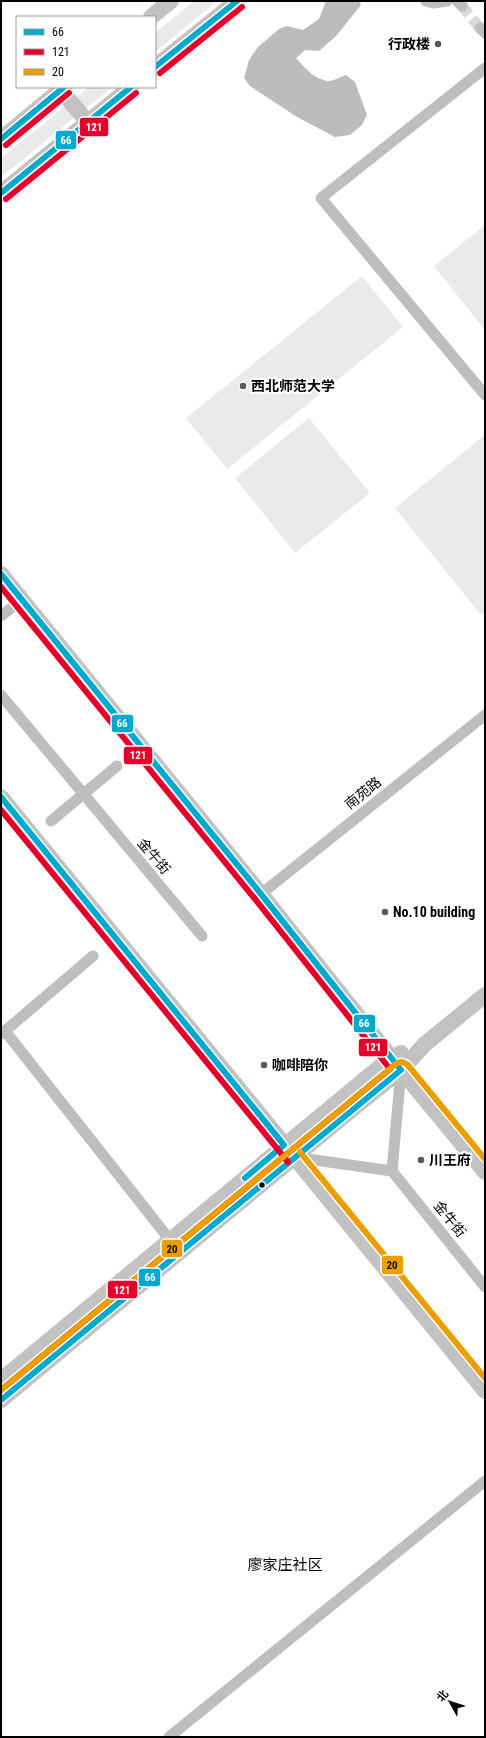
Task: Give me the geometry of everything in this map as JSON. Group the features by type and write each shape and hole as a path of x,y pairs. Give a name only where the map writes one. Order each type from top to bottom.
{"main road":[{"path":"152,16 171,1"},
{"path":"156,67 237,1"},
{"path":"1,193 130,88"},
{"path":"1,138 62,89 88,122"},
{"path":"1,574 485,1172"},
{"path":"1,797 485,1391"},
{"path":"1,1380 170,1240 401,1070 425,1044 485,995"},
{"path":"1,1400 289,1151 392,1057 425,1044"}],"street":[{"path":"426,1 433,3 447,1"},
{"path":"485,68 321,198 485,395"},
{"path":"1,616 22,600"},
{"name":"金牛街","path":"1,695 202,936"},
{"name":"南苑路","path":"261,894 485,715"},
{"path":"51,821 117,766"},
{"path":"93,956 3,1032 170,1240"},
{"path":"289,1151 392,1171 401,1070"},
{"name":"金牛街","path":"392,1171 485,1287"},
{"path":"169,1737 485,1481"}],"shaded area":[{"path":"194,1 217,1 156,51 156,32"},
{"path":"326,1 359,1 361,5 336,36 319,51 305,50 296,58 310,72 323,80 330,81 346,75 355,82 367,115 362,125 350,135 335,137 297,117 250,86 244,78 249,60 258,47 279,29 287,26 303,30 319,19"},
{"path":"88,88 111,88 1,177 1,158"},
{"path":"485,225 485,330 434,266"},
{"path":"362,276 403,327 227,469 186,418"},
{"path":"309,418 370,493 295,553 235,478"},
{"path":"485,435 485,612 481,615 395,508"}],"tunnel":[{"path":"462,6 480,28"}],"transit line":[{"name":"66","path":"156,66 237,1"},
{"name":"121","path":"160,73 242,7"},
{"name":"66","path":"1,139 63,88"},
{"name":"66","path":"1,193 130,88"},
{"name":"121","path":"6,145 69,93"},
{"name":"121","path":"6,199 136,93"},
{"name":"66","path":"1,574 261,894 401,1070 1,1400"},
{"name":"121","path":"1,587 255,899 390,1069 1,1390"},
{"name":"66","path":"1,797 284,1145 245,1178"},
{"name":"121","path":"1,810 288,1162"},
{"name":"20","path":"1,1390 397,1063 402,1062 407,1064 485,1159"},
{"name":"20","path":"300,1152 485,1378"}],"place":[{"name":"行政楼","path":"438,44"},
{"name":"西北师范大学","path":"243,386"},
{"name":"No.10 building","path":"385,912"},
{"name":"咖啡陪你","path":"264,1065"},
{"name":"川王府","path":"421,1160"}],"district":[{"name":"廖家庄社区","path":"285,1565"}]}
